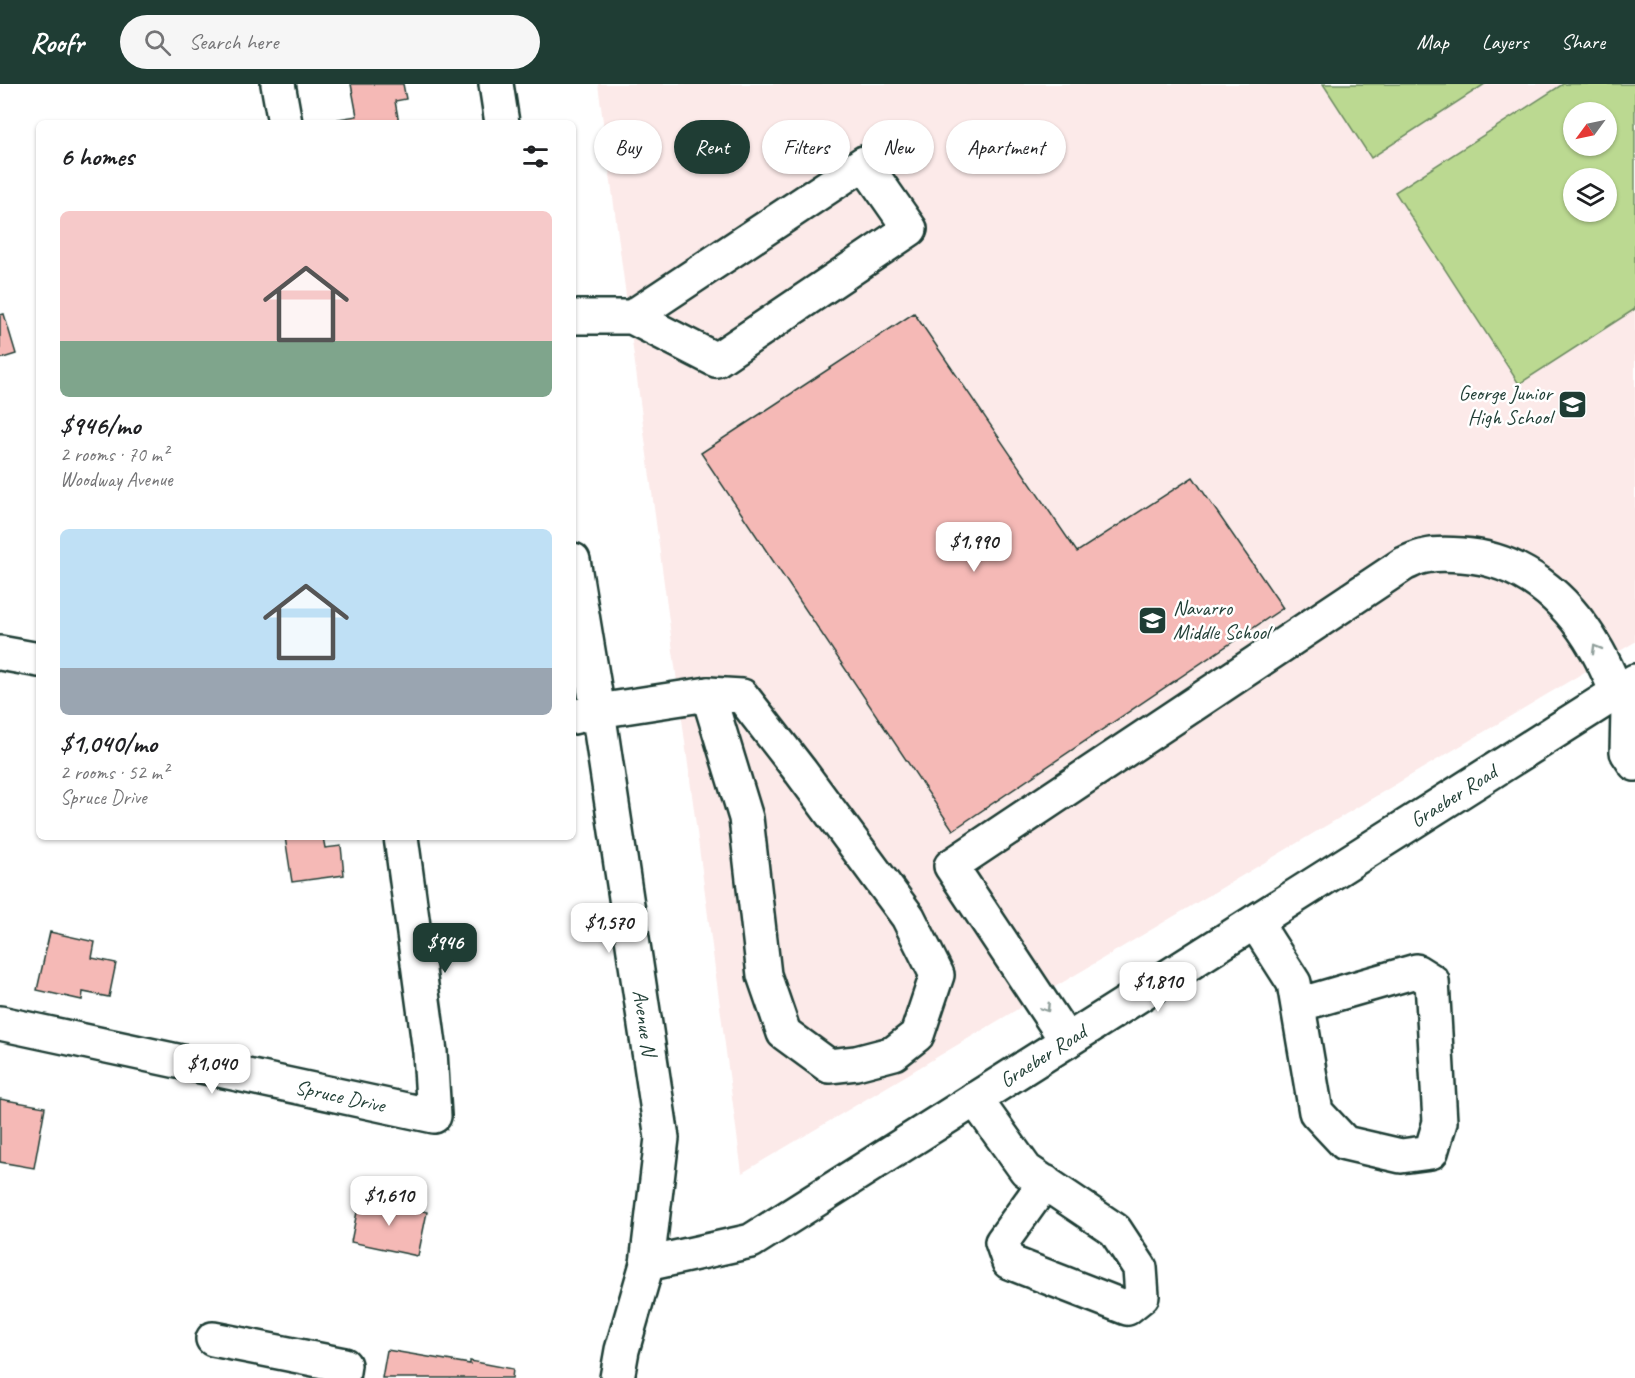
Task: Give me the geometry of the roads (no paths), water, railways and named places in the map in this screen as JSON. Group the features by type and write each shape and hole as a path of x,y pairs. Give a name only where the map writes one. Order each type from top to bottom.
{"street":[{"path":"278,84 284,120"},
{"path":"496,84 502,120"},
{"path":"576,317 632,317 716,360 910,230 864,163 632,317"},
{"path":"1067,1041 951,866 1404,564 1427,555 1479,556 1530,575 1569,608 1629,701 1627,752 1635,764"},
{"name":"Avenue N","path":"576,596 586,714 662,1138 647,1264 622,1350 617,1378"},
{"path":"0,653 36,659"},
{"path":"586,714 708,694 742,696 908,917 937,975 918,1035 894,1053 856,1063 829,1066 784,1033 764,975 746,818 708,694"},
{"name":"Graeber Road","path":"647,1264 751,1241 1255,922 1629,701"},
{"name":"Spruce Drive","path":"0,1023 434,1116 430,1052 401,840"},
{"path":"1255,922 1294,983 1316,1112 1345,1143 1401,1156 1431,1152 1440,1122 1432,981 1416,971 1298,1005"},
{"path":"975,1099 1026,1170 1045,1182"},
{"path":"213,1339 344,1365 342,1378"}],"place":[{"name":"George Junior High School","path":"1573,405"},
{"name":"Navarro Middle School","path":"1152,620"}]}
